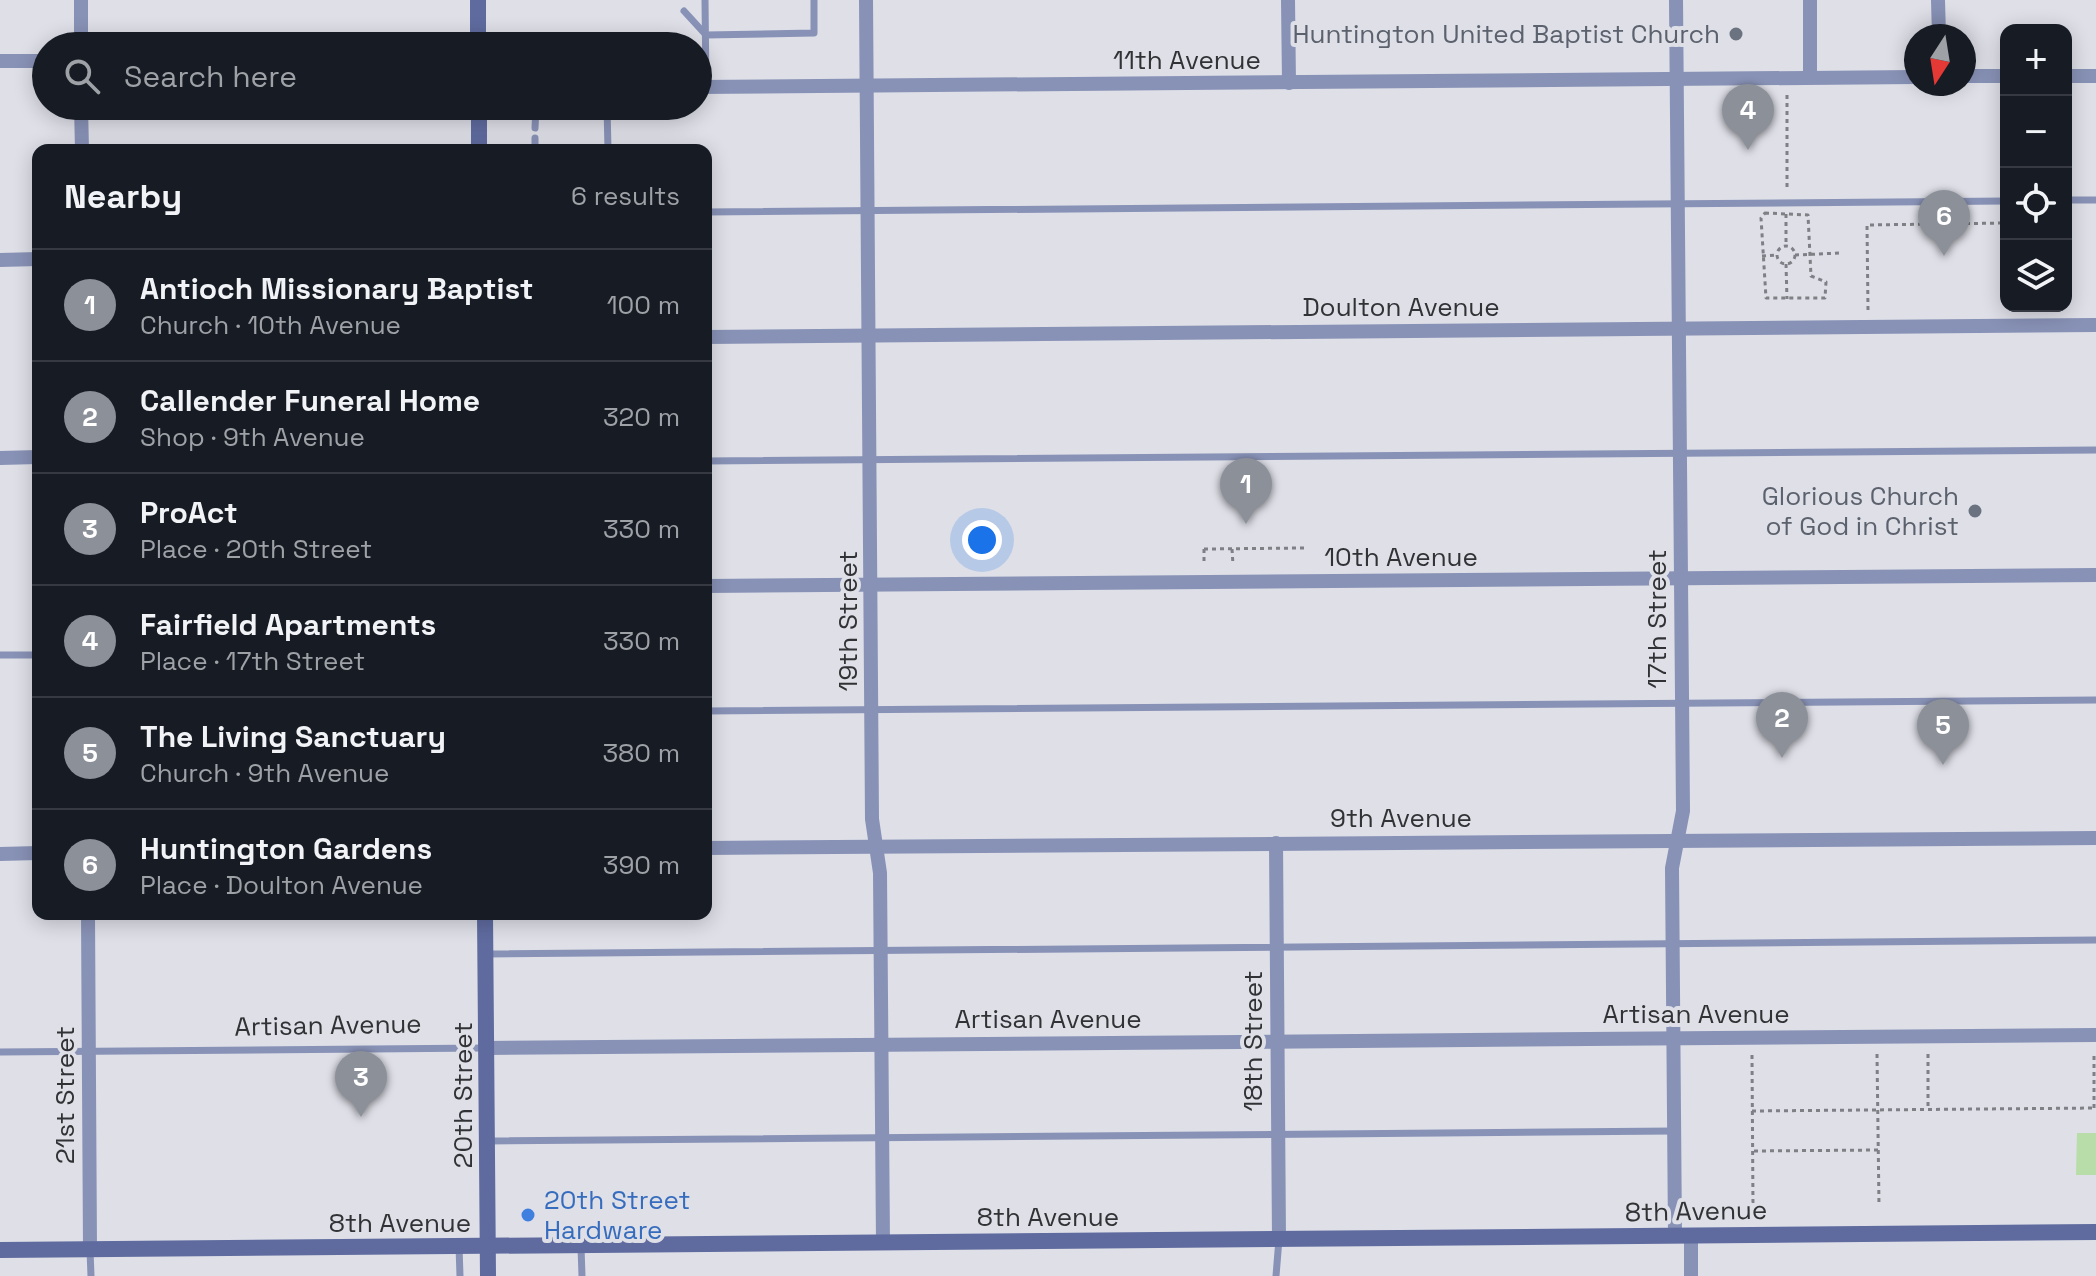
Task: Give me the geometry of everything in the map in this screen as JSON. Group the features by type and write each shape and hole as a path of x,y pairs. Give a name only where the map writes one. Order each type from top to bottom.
{"main road":[{"path":"478,0 478,32"},
{"path":"479,120 479,144"},
{"name":"20th Street","path":"485,920 488,1276"},
{"name":"8th Avenue","path":"0,1250 2096,1232"}],"street":[{"path":"81,0 81,32"},
{"name":"19th Street","path":"866,0 872,819 880,951 883,1242"},
{"path":"1288,0 1289,83"},
{"name":"17th Street","path":"1676,0 1683,811 1672,868 1674,1131 1683,1236 1691,1276"},
{"path":"1810,0 1810,77"},
{"path":"1938,0 1939,24"},
{"path":"0,61 32,61"},
{"path":"1976,76 2000,76"},
{"path":"2072,76 2096,76"},
{"name":"11th Avenue","path":"712,87 1904,77"},
{"path":"81,120 82,144"},
{"path":"0,260 32,259"},
{"name":"Doulton Avenue","path":"712,337 2096,325"},
{"path":"0,458 32,457"},
{"name":"10th Avenue","path":"712,586 2096,575"},
{"name":"9th Avenue","path":"712,848 2096,838"},
{"name":"18th Street","path":"1276,843 1279,1239"},
{"path":"0,854 32,853"},
{"name":"21st Street","path":"88,920 90,1249"},
{"name":"Artisan Avenue","path":"487,1048 2096,1035"}],"lane":[{"path":"705,0 706,32"},
{"path":"712,35 814,33 814,0"},
{"path":"684,11 703,32"},
{"path":"535,120 535,128"},
{"path":"607,120 608,144"},
{"path":"535,138 535,144"},
{"path":"2072,200 2096,200"},
{"path":"712,212 2000,201"},
{"path":"712,461 2096,450"},
{"path":"0,655 32,655"},
{"path":"712,711 2096,700"},
{"path":"486,954 2096,940"},
{"name":"Artisan Avenue","path":"0,1052 487,1048"},
{"path":"487,1141 1674,1131"},
{"path":"1276,1276 1279,1239"},
{"path":"581,1245 582,1276"},
{"path":"459,1246 460,1276"},
{"name":"21st Street","path":"90,1249 91,1276"}],"path":[{"path":"1787,95 1787,195"},
{"path":"1786,213 1786,246 1795,255 1841,253"},
{"path":"1762,215 1808,215 1810,254 1811,277 1825,281 1826,297 1769,300 1764,296 1762,215"},
{"path":"1868,310 1867,225 2000,223"},
{"path":"1762,256 1777,255 1786,246"},
{"path":"1777,255 1786,264 1787,299"},
{"path":"1786,264 1793,262 1795,255"},
{"path":"1204,565 1204,548 1304,548"},
{"path":"1232,548 1233,565"},
{"path":"1752,1111 2095,1108 2094,1052"},
{"path":"1877,1054 1879,1206"},
{"path":"1928,1054 1928,1109"},
{"path":"1752,1055 1753,1207"},
{"path":"1753,1151 1878,1150"}],"green space":[{"path":"2077,1133 2096,1133 2096,1175 2076,1175"}],"place":[{"name":"Huntington United Baptist Church","path":"1736,34"},
{"name":"Fairfield Apartments","path":"1748,150"},
{"name":"Huntington Gardens","path":"1944,256"},
{"name":"Glorious Church of God in Christ","path":"1975,511"},
{"name":"Antioch Missionary Baptist","path":"1246,524"},
{"name":"Callender Funeral Home","path":"1782,758"},
{"name":"The Living Sanctuary","path":"1943,765"},
{"name":"ProAct","path":"361,1117"},
{"name":"20th Street Hardware","path":"528,1215"}]}
